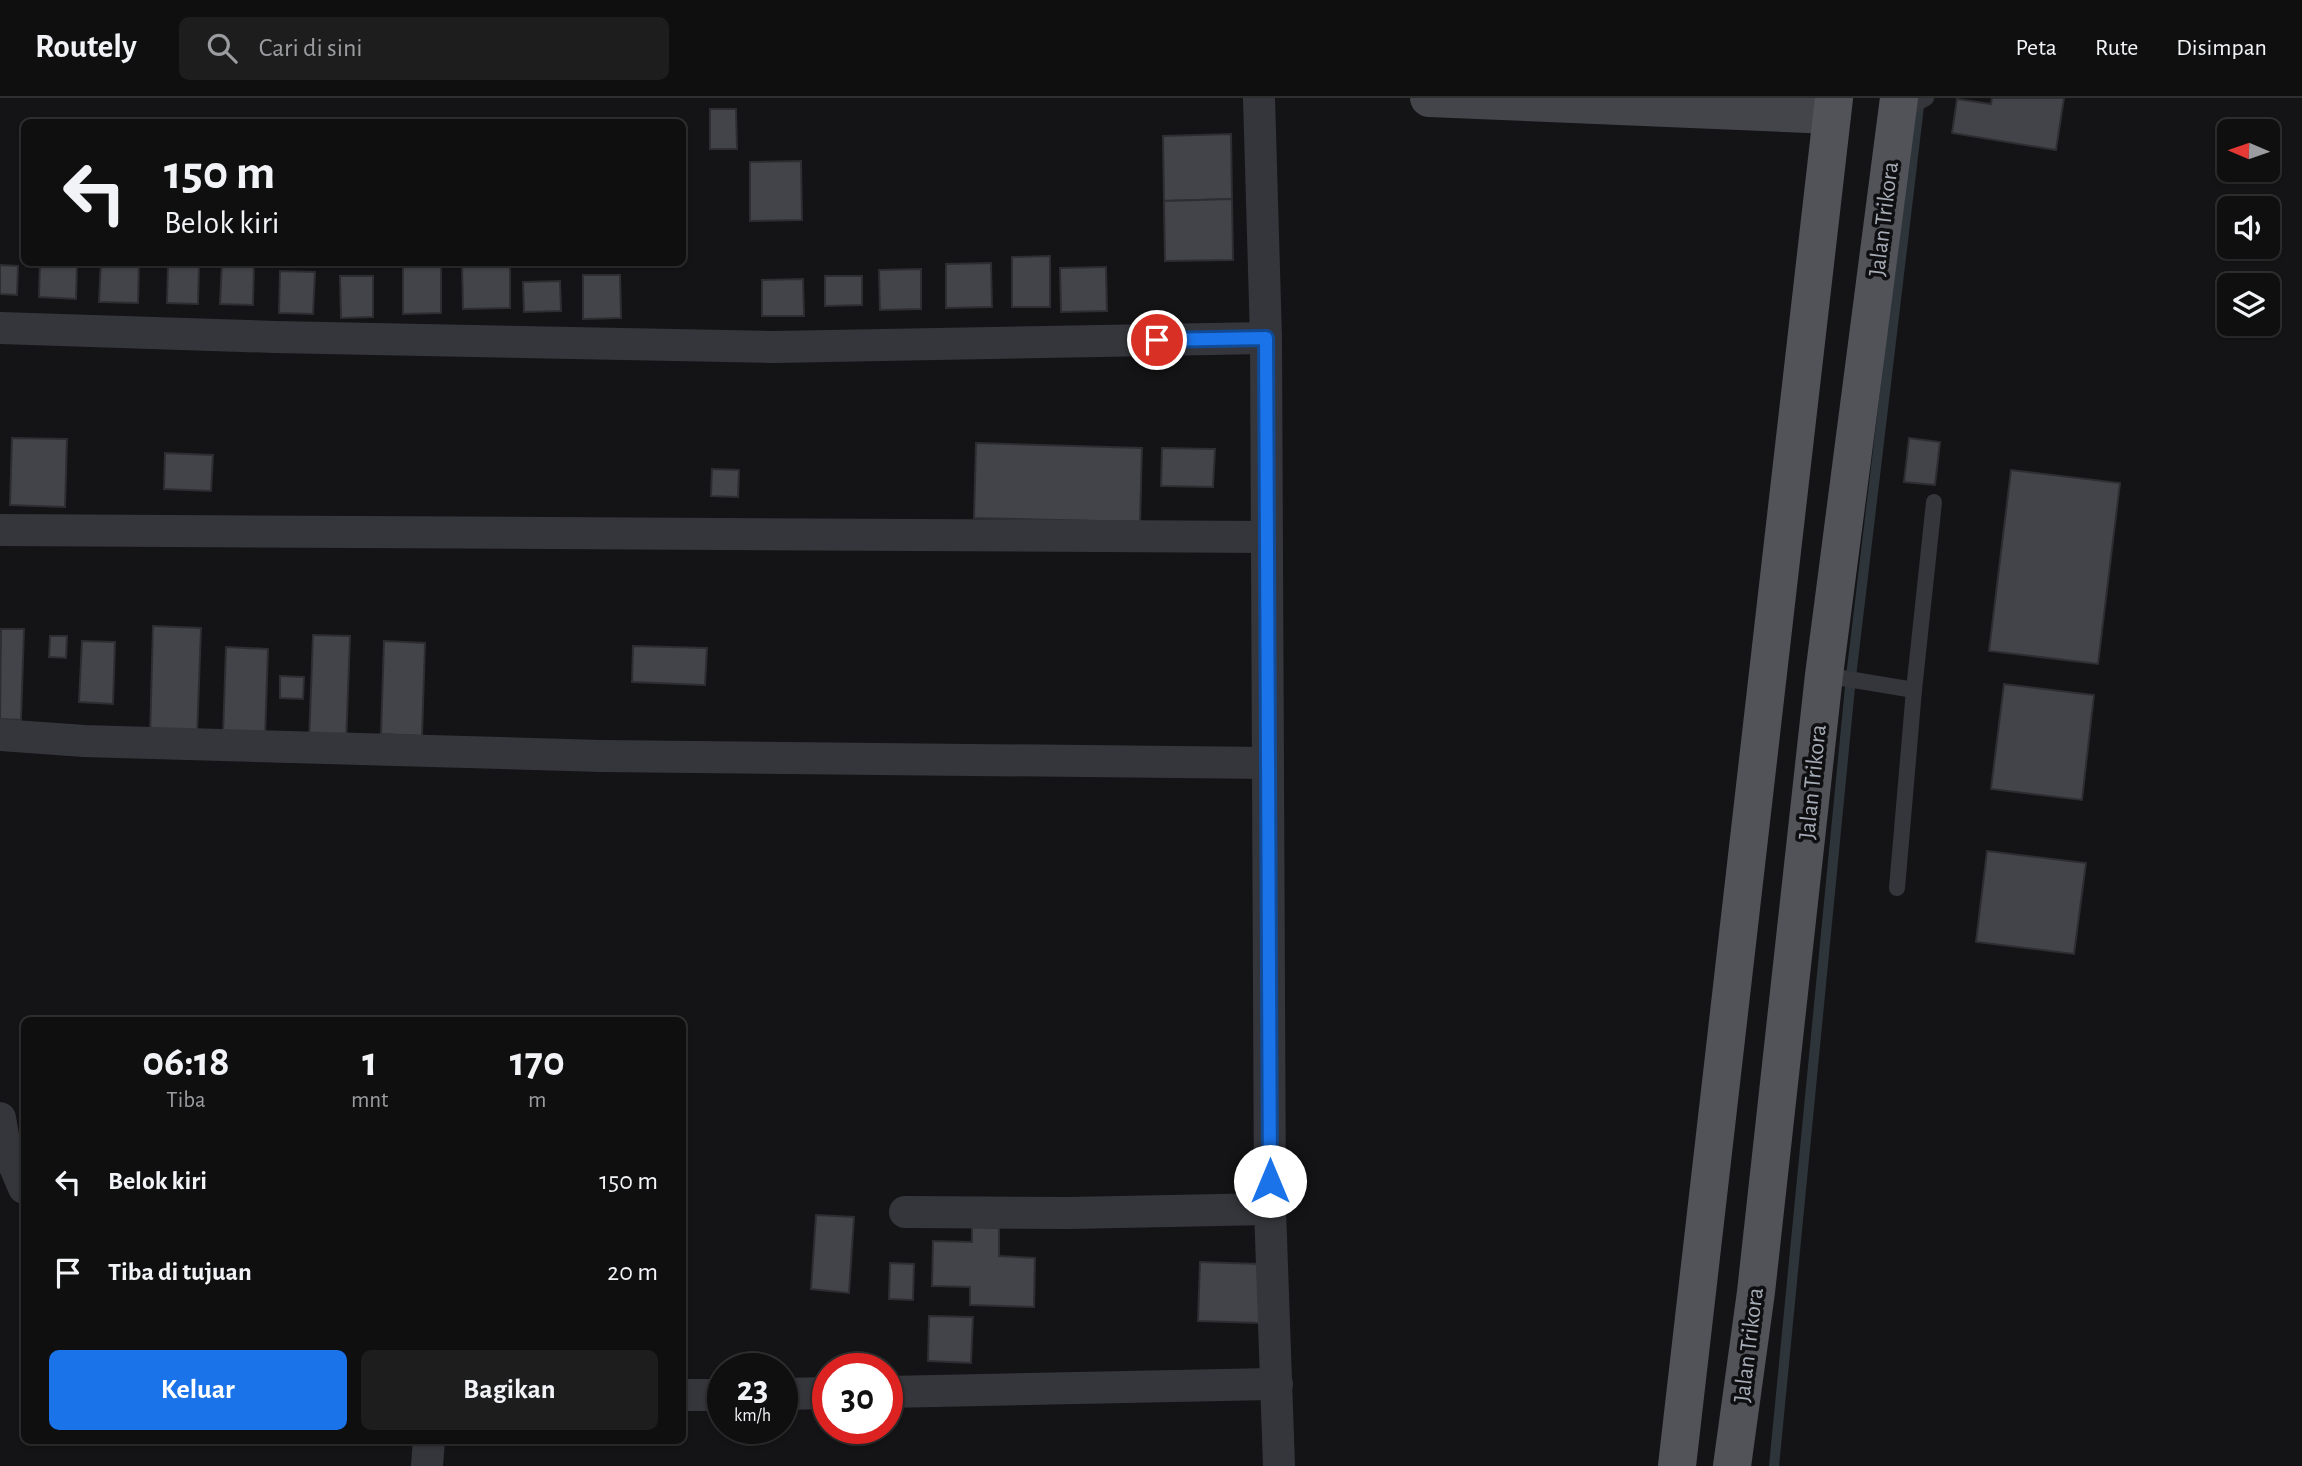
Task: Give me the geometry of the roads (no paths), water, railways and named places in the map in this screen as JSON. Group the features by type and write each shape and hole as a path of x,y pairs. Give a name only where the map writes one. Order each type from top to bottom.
{"main road":[{"path":"1429,98 1833,106 1677,1466"},
{"name":"Jalan Trikora","path":"1732,1466 1756,1292 1824,675 1907,103"},
{"path":"1698,1285 1756,1292"}],"street":[{"path":"1259,98 1266,338 1270,1209 1279,1466"},
{"path":"0,328 775,348 1266,338"},
{"path":"0,530 1267,537"},
{"path":"0,736 83,741 601,756 1267,763"},
{"path":"0,1118 4,1141 21,1181"},
{"path":"905,1212 1069,1213 1270,1209"},
{"path":"903,1392 1277,1384"},
{"path":"686,1395 707,1395"},
{"path":"426,1466 429,1444"}],"lane":[{"path":"1897,888 1934,502"},
{"path":"1824,675 1914,691"}],"waterway":[{"path":"1774,1466 1851,677 1920,98"}]}
